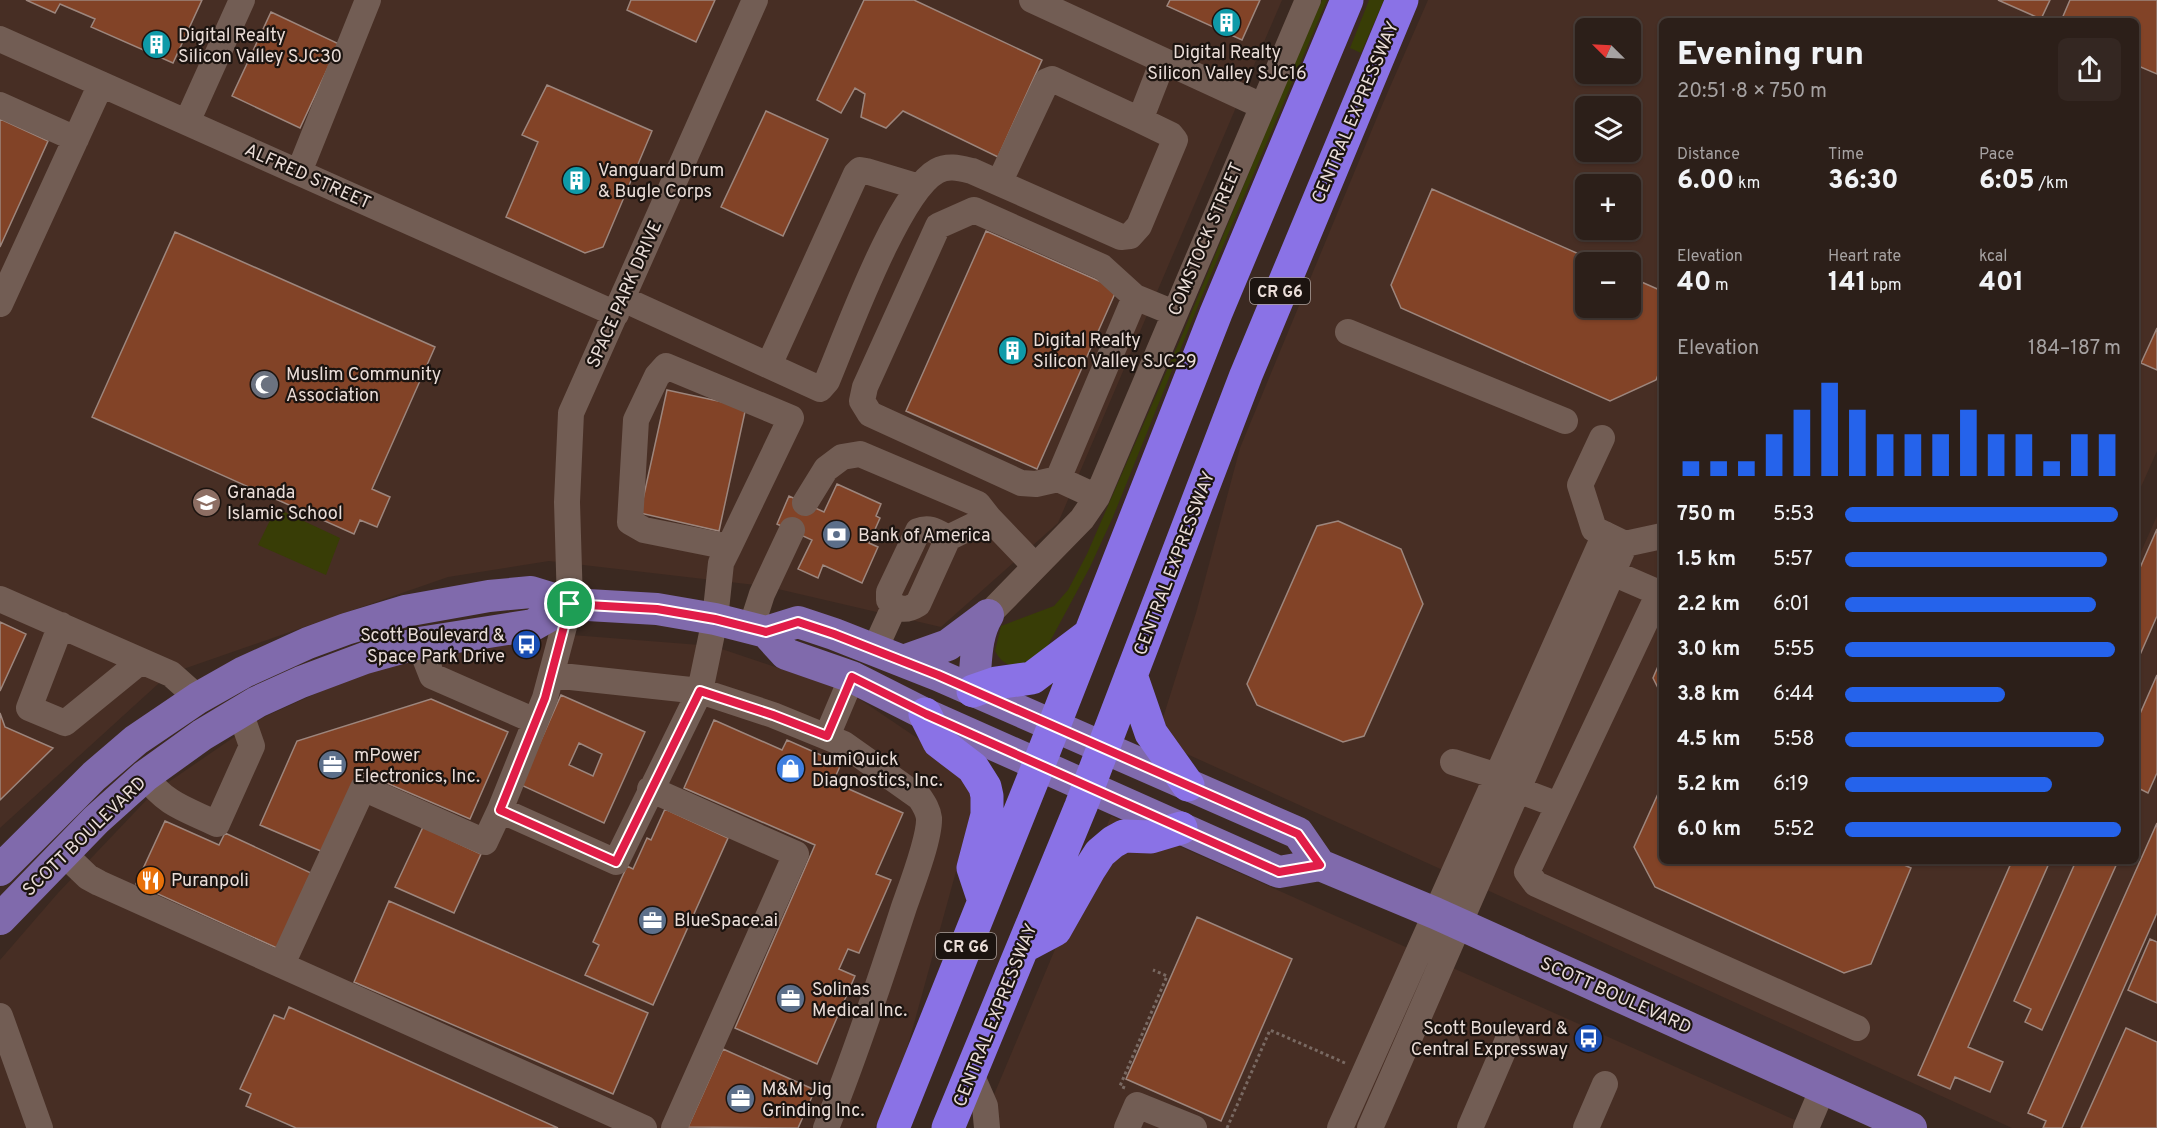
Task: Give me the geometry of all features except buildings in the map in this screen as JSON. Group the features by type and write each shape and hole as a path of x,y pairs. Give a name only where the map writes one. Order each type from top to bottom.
{"highway":[{"name":"CR G6","path":"893,1128 1216,313 1347,0"},
{"name":"CENTRAL EXPRESSWAY","path":"948,1128 1089,787 1246,375 1402,0"},
{"path":"973,691 996,683 1032,678 1089,635"},
{"path":"1131,675 1151,732 1188,785"},
{"path":"926,714 939,742 973,768 985,787 987,815 974,868 984,901"},
{"path":"1023,947 1055,930 1100,853 1113,842 1124,837 1151,837 1181,828"}],"main road":[{"name":"SCOTT BOULEVARD","path":"0,870 94,776 136,740 198,698 244,672 346,628 405,611 489,596 531,592 570,604 657,609 715,619 759,630"},
{"name":"SCOTT BOULEVARD","path":"3,910 145,776 202,735 240,712 301,682 365,658 419,643 533,625 570,604"},
{"path":"889,656 948,645 988,615"},
{"path":"973,691 977,646 982,625 988,615"},
{"path":"798,622 973,691 1298,834 1320,865 1279,872 926,714 852,677 786,654 759,630 798,622"},
{"name":"SCOTT BOULEVARD","path":"1320,865 1447,919 1911,1128"}],"street":[{"path":"187,122 242,0"},
{"path":"298,172 368,0"},
{"name":"SPACE PARK DRIVE","path":"282,964 363,788 485,842 536,721 552,675 570,604 567,502 571,413 755,0"},
{"path":"1032,0 1075,9 1164,61 1262,106"},
{"name":"COMSTOCK STREET","path":"988,615 1083,519 1097,497 1308,0"},
{"name":"ALFRED STREET","path":"0,39 298,172 619,306 769,365 820,389 827,381 884,248 907,204 919,187"},
{"path":"1140,120 1164,61"},
{"path":"769,365 856,174 860,170 919,187 924,180 950,167 972,171 999,183 1121,237 1130,236 1139,225 1175,140 1171,135 1052,79 1047,81 999,183"},
{"path":"0,304 101,84"},
{"path":"0,105 76,139"},
{"path":"1097,497 1058,479 1036,484 1022,483 870,414 862,401 865,387 938,226 974,210 1102,267 1135,297 1174,313"},
{"path":"1058,479 1135,297"},
{"path":"1348,332 1565,422"},
{"path":"500,810 616,862 700,691 715,619 721,563 729,547 791,418 666,366 657,376 636,420 630,522 644,530 729,547"},
{"path":"1602,438 1580,484 1594,529 1615,539 1659,536"},
{"path":"805,503 826,469 842,457 860,454 978,504 1035,566"},
{"path":"889,656 894,607 889,600 889,592 918,531 925,528 932,529 948,538 989,518"},
{"path":"759,630 762,594 792,530"},
{"path":"1370,1128 1497,776 1615,539"},
{"path":"1340,1128 1447,919 1518,789 1602,568"},
{"path":"1602,568 1659,593 1527,872 1536,884 1857,1028"},
{"path":"0,599 171,674 198,698"},
{"path":"61,626 29,708 65,723 141,661"},
{"path":"419,643 432,676 536,721"},
{"path":"552,675 700,691 773,715 827,736 853,750 920,798 926,807 929,818 928,831 906,902 856,1049 826,1128"},
{"path":"827,736 852,677"},
{"path":"145,776 156,791 169,801 217,824 252,746 240,712"},
{"path":"1453,762 1497,776 1518,789 1558,805"},
{"path":"650,789 796,854 674,1128"},
{"path":"63,853 88,877 99,883 644,1128"},
{"path":"0,1016 40,1128"},
{"path":"1470,1128 1507,1042"},
{"path":"971,1074 985,1106 987,1128"},
{"path":"1586,1128 1605,1084"},
{"path":"1806,1128 1824,1088"},
{"path":"1127,1128 1137,1105 1194,1128"}],"path":[{"path":"1131,1090 1120,1086 1167,976 1153,970"},
{"path":"1227,1128 1270,1030 1349,1065"}],"shaded area":[{"path":"0,0 1282,0 1058,523 941,627 765,586 549,561 448,577 169,674 0,828"},
{"path":"1428,0 2157,0 2157,451 2139,491 2139,18 1659,18 1659,864 2139,864 2139,556 2157,516 2157,1128 2012,1128 1156,740 1196,613 1240,448"},
{"path":"572,635 713,646 849,692 981,781 905,1056 875,1128 0,1128 0,960 58,893 154,792 262,718 377,666"},
{"path":"1111,816 1813,1128 980,1128"}],"green space":[{"path":"1322,0 1327,0 1202,296 1113,517 1090,567 1046,649 1034,666 1007,664 995,651 1001,626 1054,606 1068,590 1087,554 1183,333"},
{"path":"1369,0 1384,0 1361,53 1350,48"},
{"path":"276,508 340,538 326,575 258,545"}],"place":[{"name":"Digital Realty Silicon Valley SJC16","path":"1227,23"},
{"name":"Digital Realty Silicon Valley SJC30","path":"157,45"},
{"name":"Vanguard Drum & Bugle Corps","path":"577,180"},
{"name":"Digital Realty Silicon Valley SJC29","path":"1012,350"},
{"name":"Muslim Community Association","path":"265,384"},
{"name":"Granada Islamic School","path":"206,502"},
{"name":"Bank of America","path":"837,535"},
{"name":"Scott Boulevard & Space Park Drive","path":"526,645"},
{"name":"mPower Electronics, Inc.","path":"333,765"},
{"name":"LumiQuick Diagnostics, Inc.","path":"791,769"},
{"name":"Puranpoli","path":"150,880"},
{"name":"BlueSpace.ai","path":"653,920"},
{"name":"Solinas Medical Inc.","path":"791,999"},
{"name":"Scott Boulevard & Central Expressway","path":"1589,1038"},
{"name":"M&M Jig Grinding Inc.","path":"741,1099"}],"route":[{"path":"570,604 657,609 715,619 766,632 798,622 834,634 938,675 1298,834 1320,865 1279,872 926,714 852,677 827,736 700,691 616,862 500,810 545,698 570,604"}]}
